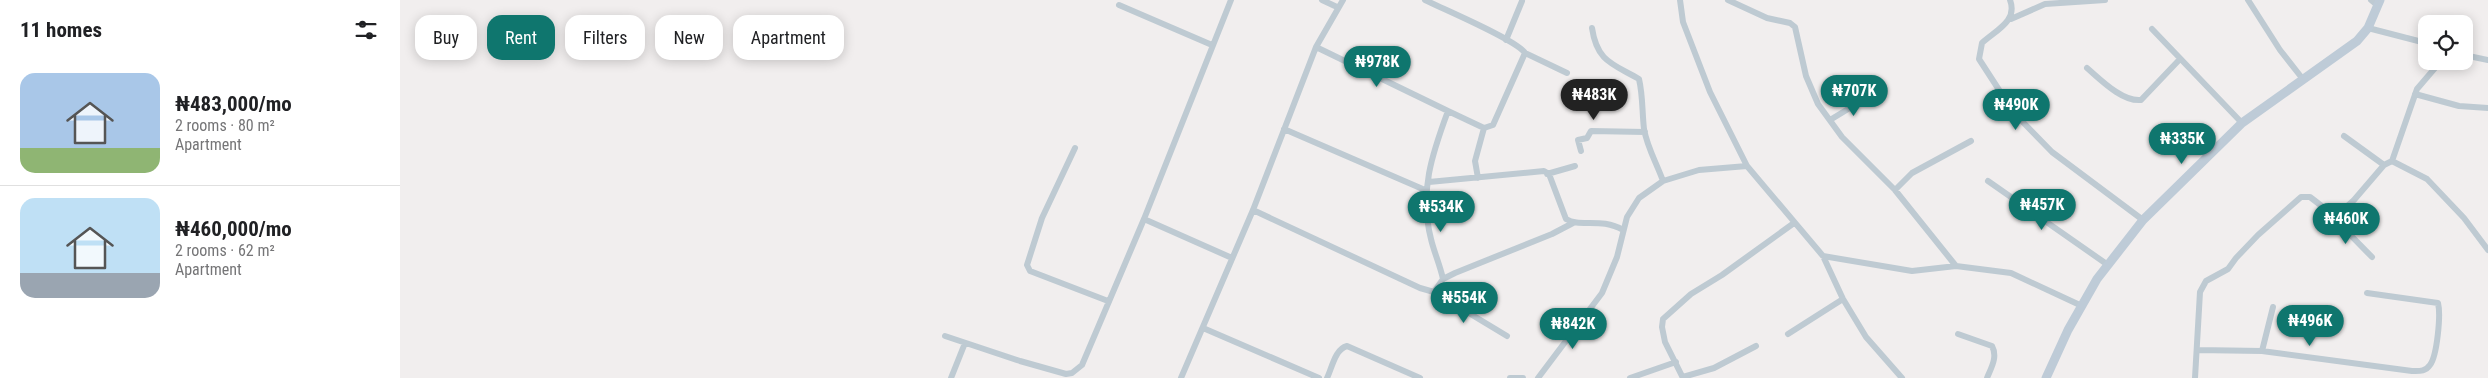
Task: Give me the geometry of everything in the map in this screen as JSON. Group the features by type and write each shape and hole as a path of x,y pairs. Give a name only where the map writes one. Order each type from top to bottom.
{"street":[{"path":"945,336 1054,375 1072,373 1082,365 1144,219 1231,0"},
{"path":"1322,0 1337,7"},
{"path":"1181,378 1252,210 1316,47 1342,0"},
{"path":"1425,0 1567,73"},
{"path":"1680,0 1683,22 1710,92 1747,166 1823,256 1843,298 1866,337 1902,378"},
{"path":"1728,0 1767,18 1790,23 1796,27 1806,76 1818,104 1842,137 1894,190 1956,266"},
{"path":"2010,0 2013,9 2011,19"},
{"path":"2105,0 2045,4 2011,19 1982,42 1979,59 2014,113 2037,138 2143,220"},
{"path":"2248,0 2302,78"},
{"path":"1506,40 1522,2"},
{"path":"2046,378 2082,306 2108,265 2143,220 2242,123 2302,78 2343,52 2368,28 2376,2"},
{"path":"1119,5 1212,45"},
{"path":"1592,28 1594,41 1604,59 1638,79 1643,93 1641,104 1645,132 1663,181"},
{"path":"2368,28 2418,41"},
{"path":"2152,29 2242,123"},
{"path":"1316,47 1484,128 1493,125 1525,53"},
{"path":"2473,57 2488,60"},
{"path":"2088,68 2108,85 2134,100 2140,100 2180,59"},
{"path":"2334,218 2354,200 2384,165 2392,161 2417,89 2433,70"},
{"path":"2416,94 2459,106 2488,108"},
{"path":"1830,120 1853,106 1872,99"},
{"path":"1443,279 1430,238 1425,190 1429,182 1429,166 1433,150 1448,111"},
{"path":"1478,178 1475,161 1484,128"},
{"path":"1284,130 1425,190"},
{"path":"1581,151 1578,140 1587,138 1591,132 1645,132"},
{"path":"2344,136 2384,165"},
{"path":"1894,190 1912,173 1971,141"},
{"path":"1075,148 1042,218 1027,266 1030,271 1108,301"},
{"path":"2392,161 2423,176 2487,245"},
{"path":"1429,182 1539,171 1547,174 1575,166"},
{"path":"1538,378 1602,293 1617,257 1623,230 1631,208 1639,198 1663,181 1700,170 1747,166"},
{"path":"1547,174 1566,219 1573,223"},
{"path":"1988,181 2108,265"},
{"path":"2195,378 2200,292 2206,281 2228,269 2258,235 2301,197 2310,197 2334,218 2372,257"},
{"path":"1252,210 1420,288 1434,292 1507,336"},
{"path":"1144,219 1232,258"},
{"path":"1434,292 1443,279 1509,250 1552,234 1573,223 1597,222 1612,224 1623,230"},
{"path":"1756,346 1714,368 1683,378 1665,342 1662,327 1663,319 1691,294 1722,275 1794,223"},
{"path":"1823,256 1912,272 1956,266 2011,273 2045,287 2082,306"},
{"path":"2198,350 2262,351 2424,371 2433,360 2440,316 2438,303 2367,293"},
{"path":"1788,334 1843,298"},
{"path":"2262,351 2273,307"},
{"path":"1203,328 1319,378"},
{"path":"1958,334 1992,346 1994,349 1995,359 1987,378"},
{"path":"951,378 965,343"},
{"path":"1327,378 1338,353 1347,346 1420,378"},
{"path":"1630,378 1676,362"},
{"path":"1510,378 1523,378"}]}
